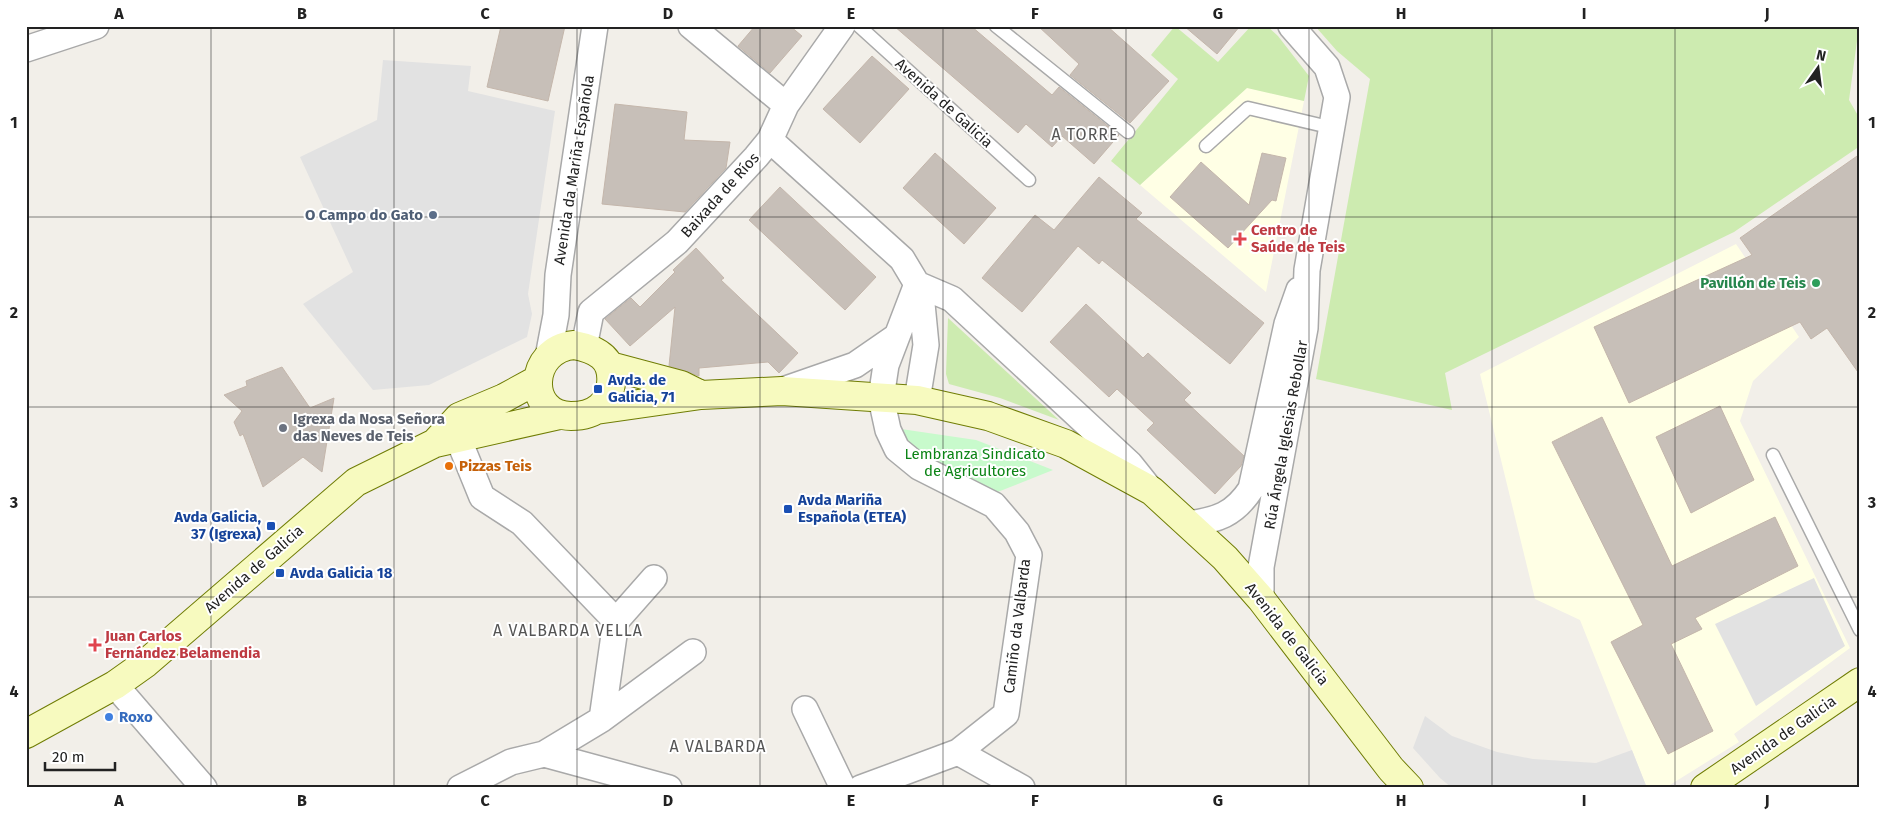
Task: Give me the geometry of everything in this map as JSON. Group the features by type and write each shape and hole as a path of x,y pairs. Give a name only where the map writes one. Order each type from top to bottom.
{"main road":[{"path":"579,346 603,356 610,366 612,376 611,388 603,404 596,410 578,416 559,415 545,404 538,390 543,368 559,349 579,346"},
{"name":"Avenida de Galicia","path":"610,366 681,385 701,395"},
{"name":"Avenida de Galicia","path":"446,440 459,417 504,398 543,368"},
{"name":"Avenida de Galicia","path":"596,410 701,395 782,390 917,400 988,416 1066,444 1152,491 1225,558 1261,599 1392,769 1410,788"},
{"name":"Avenida de Galicia","path":"26,734 115,685 146,663 356,482 446,440 559,415"},
{"name":"Avenida de Galicia","path":"1705,788 1860,682"}],"street":[{"path":"26,50 96,26"},
{"name":"Avenida da Mariña Española","path":"543,368 556,315 558,275 595,26"},
{"path":"691,26 786,105"},
{"name":"Baixada de Ríos","path":"579,346 591,312 677,242 770,140 786,105 842,26"},
{"name":"Rúa Ángela Iglesias Rebollar","path":"1261,599 1261,567 1305,328 1307,270 1337,97 1327,67 1291,26"},
{"path":"770,140 902,259 917,284 922,304 926,345 917,400"},
{"name":"Rúa Ángela Iglesias Rebollar","path":"1188,524 1213,520 1231,511 1243,501 1251,489 1287,324 1307,270"},
{"path":"881,398 886,365 917,284"},
{"name":"Avenida de Galicia","path":"917,284 952,300 1130,464 1152,491"},
{"path":"556,315 579,346"},
{"name":"Avenida de Galicia","path":"782,390 854,365 897,336"},
{"name":"Camiño da Valbarda","path":"862,788 958,752 1006,714 1028,555 1017,532 994,505 919,467 897,449 888,430 881,398"},
{"path":"446,440 482,497 522,524 616,621"},
{"path":"602,719 616,621 654,578"},
{"path":"460,788 511,762 544,754 602,719 693,652"},
{"path":"115,685 204,788"},
{"path":"805,709 843,788"},
{"path":"958,752 1022,788"},
{"path":"544,754 669,788"}],"lane":[{"name":"Avenida de Galicia","path":"860,26 1029,180"},
{"path":"996,26 1128,132"},
{"path":"1206,146 1248,108 1332,128"},
{"path":"1773,455 1860,630"}],"shaded area":[{"name":"O Campo do Gato","path":"383,60 471,66 468,91 555,111 528,294 532,314 527,337 429,385 373,390 303,304 353,272 300,157 377,120"},
{"name":"Centro de Saúde de Teis","path":"1247,87 1304,101 1266,292 1140,185"},
{"path":"1736,244 1799,337 1753,381 1740,421 1850,648 1734,734 1739,742 1665,788 1647,788 1580,620 1535,599 1480,374"},
{"path":"1814,578 1845,646 1756,706 1715,624"},
{"path":"1425,716 1452,736 1497,752 1533,759 1596,763 1632,750 1647,788 1452,788 1440,778 1413,748"}],"green space":[{"path":"1175,26 1218,62 1251,26 1267,26 1278,36 1309,76 1304,101 1247,88 1140,185 1111,161 1178,79 1151,55"},
{"path":"1315,26 1859,26 1849,100 1860,119 1860,146 1734,232 1445,373 1452,410 1316,379 1370,79 1337,51"},
{"path":"948,318 1059,420 1000,398 949,384 946,374"},
{"name":"Lembranza Sindicato de Agricultores","path":"901,429 976,440 1053,470 995,493 906,447"}],"building":[{"path":"501,26 565,26 548,101 487,87"},
{"path":"755,26 790,26 802,36 770,73 738,46"},
{"path":"894,26 971,26 1052,95 1059,87 1119,135 1094,164 1062,136 1052,147 1026,124 1018,133"},
{"path":"1038,26 1107,26 1169,81 1130,123 1070,75 1079,64"},
{"path":"1184,26 1240,26 1217,54"},
{"path":"872,56 909,89 860,143 823,109"},
{"path":"615,104 687,112 684,140 730,142 726,168 685,212 602,204"},
{"path":"935,153 996,208 964,244 903,188"},
{"path":"1262,153 1286,158 1276,201 1272,200 1228,248 1170,197 1201,162 1249,205"},
{"path":"1860,154 1860,375 1827,328 1811,339 1800,322 1629,403 1594,327 1752,255 1740,238"},
{"path":"1099,177 1142,213 1136,219 1264,323 1230,364 1102,260 1099,264 1078,246 1022,312 982,278 1035,215 1054,230"},
{"path":"780,187 876,277 845,310 749,220"},
{"path":"696,248 724,278 721,280 798,353 779,373 768,362 699,368 699,376 669,366 675,307 630,346 605,319 631,298 640,307 675,272 673,270"},
{"path":"1086,304 1143,358 1148,353 1191,393 1184,400 1244,456 1241,466 1215,494 1147,430 1154,423 1117,389 1109,397 1050,342"},
{"name":"Igrexa da Nosa Señora das Neves de Teis","path":"282,367 310,408 334,398 322,472 303,457 263,487 243,434 240,436 234,422 242,411 224,395 247,386 246,381"},
{"path":"1720,406 1754,480 1691,513 1656,437"},
{"path":"1602,417 1672,566 1775,517 1798,566 1695,618 1702,629 1671,644 1713,731 1668,754 1611,642 1643,625 1552,442"}],"place":[{"name":"O Campo do Gato","path":"433,215"},
{"name":"Centro de Saúde de Teis","path":"1240,239"},
{"name":"Pavillón de Teis","path":"1816,283"},
{"name":"Avda. de Galicia, 71","path":"598,389"},
{"name":"Igrexa da Nosa Señora das Neves de Teis","path":"283,428"},
{"name":"Pizzas Teis","path":"449,466"},
{"name":"Avda Mariña Española (ETEA)","path":"788,509"},
{"name":"Avda Galicia, 37 (Igrexa)","path":"271,526"},
{"name":"Avda Galicia 18","path":"280,573"},
{"name":"Juan Carlos Fernández Belamendia","path":"95,645"},
{"name":"Roxo","path":"109,717"}],"district":[{"name":"A TORRE","path":"1085,134"},
{"name":"A VALBARDA VELLA","path":"568,630"},
{"name":"A VALBARDA","path":"718,746"}]}
